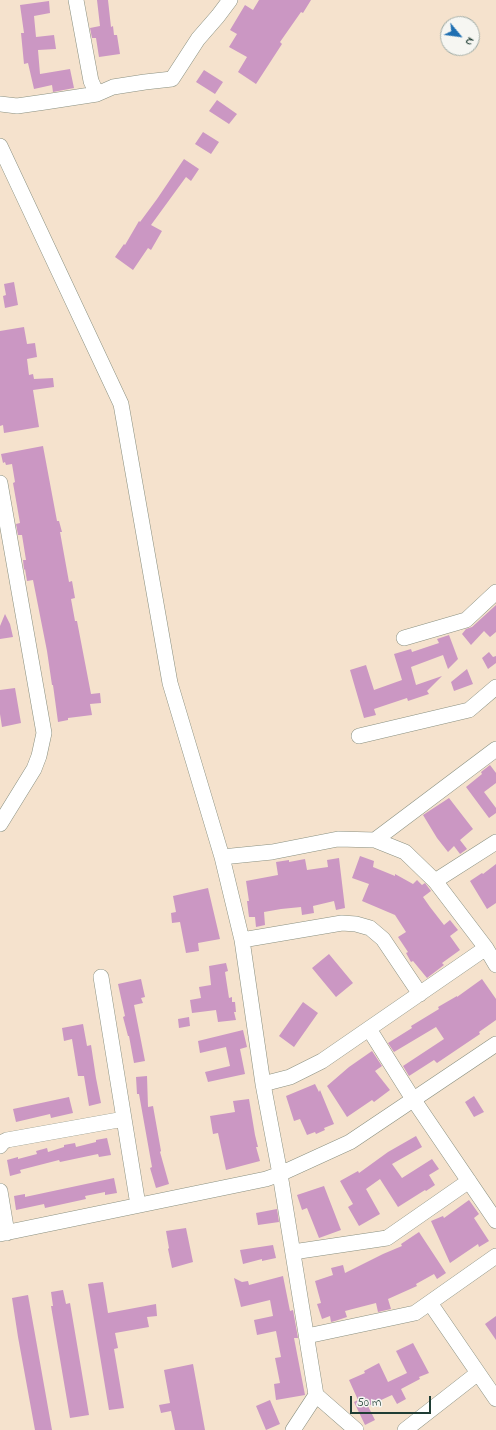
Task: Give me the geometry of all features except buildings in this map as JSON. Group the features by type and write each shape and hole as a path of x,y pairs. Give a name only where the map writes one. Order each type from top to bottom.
{"street":[{"path":"76,0 91,81 97,94"},
{"path":"0,104 17,106 97,94 113,87 172,79 198,39 230,0"},
{"path":"0,146 121,404 170,683 222,856 242,940 263,1084 280,1174 316,1395 356,1430"},
{"path":"0,483 44,733 39,756 34,769 0,824"},
{"path":"404,638 466,620 496,592"},
{"path":"359,736 469,710 496,687"},
{"path":"375,840 496,749"},
{"path":"222,856 272,852 338,839 375,840 405,852 435,880 486,948 496,965"},
{"path":"435,880 496,842"},
{"path":"242,940 342,923 356,924 370,928 382,939 420,994"},
{"path":"263,1084 290,1077 322,1060 486,948"},
{"path":"101,977 138,1205"},
{"path":"369,1029 413,1099 496,1220"},
{"path":"0,1192 3,1233 266,1179 350,1142 496,1044"},
{"path":"0,1146 7,1140 124,1119"},
{"path":"293,1252 387,1238 469,1181"},
{"path":"307,1336 415,1313 496,1256"},
{"path":"430,1303 496,1399"},
{"path":"405,1430 478,1373"},
{"path":"293,1430 316,1395"}]}
